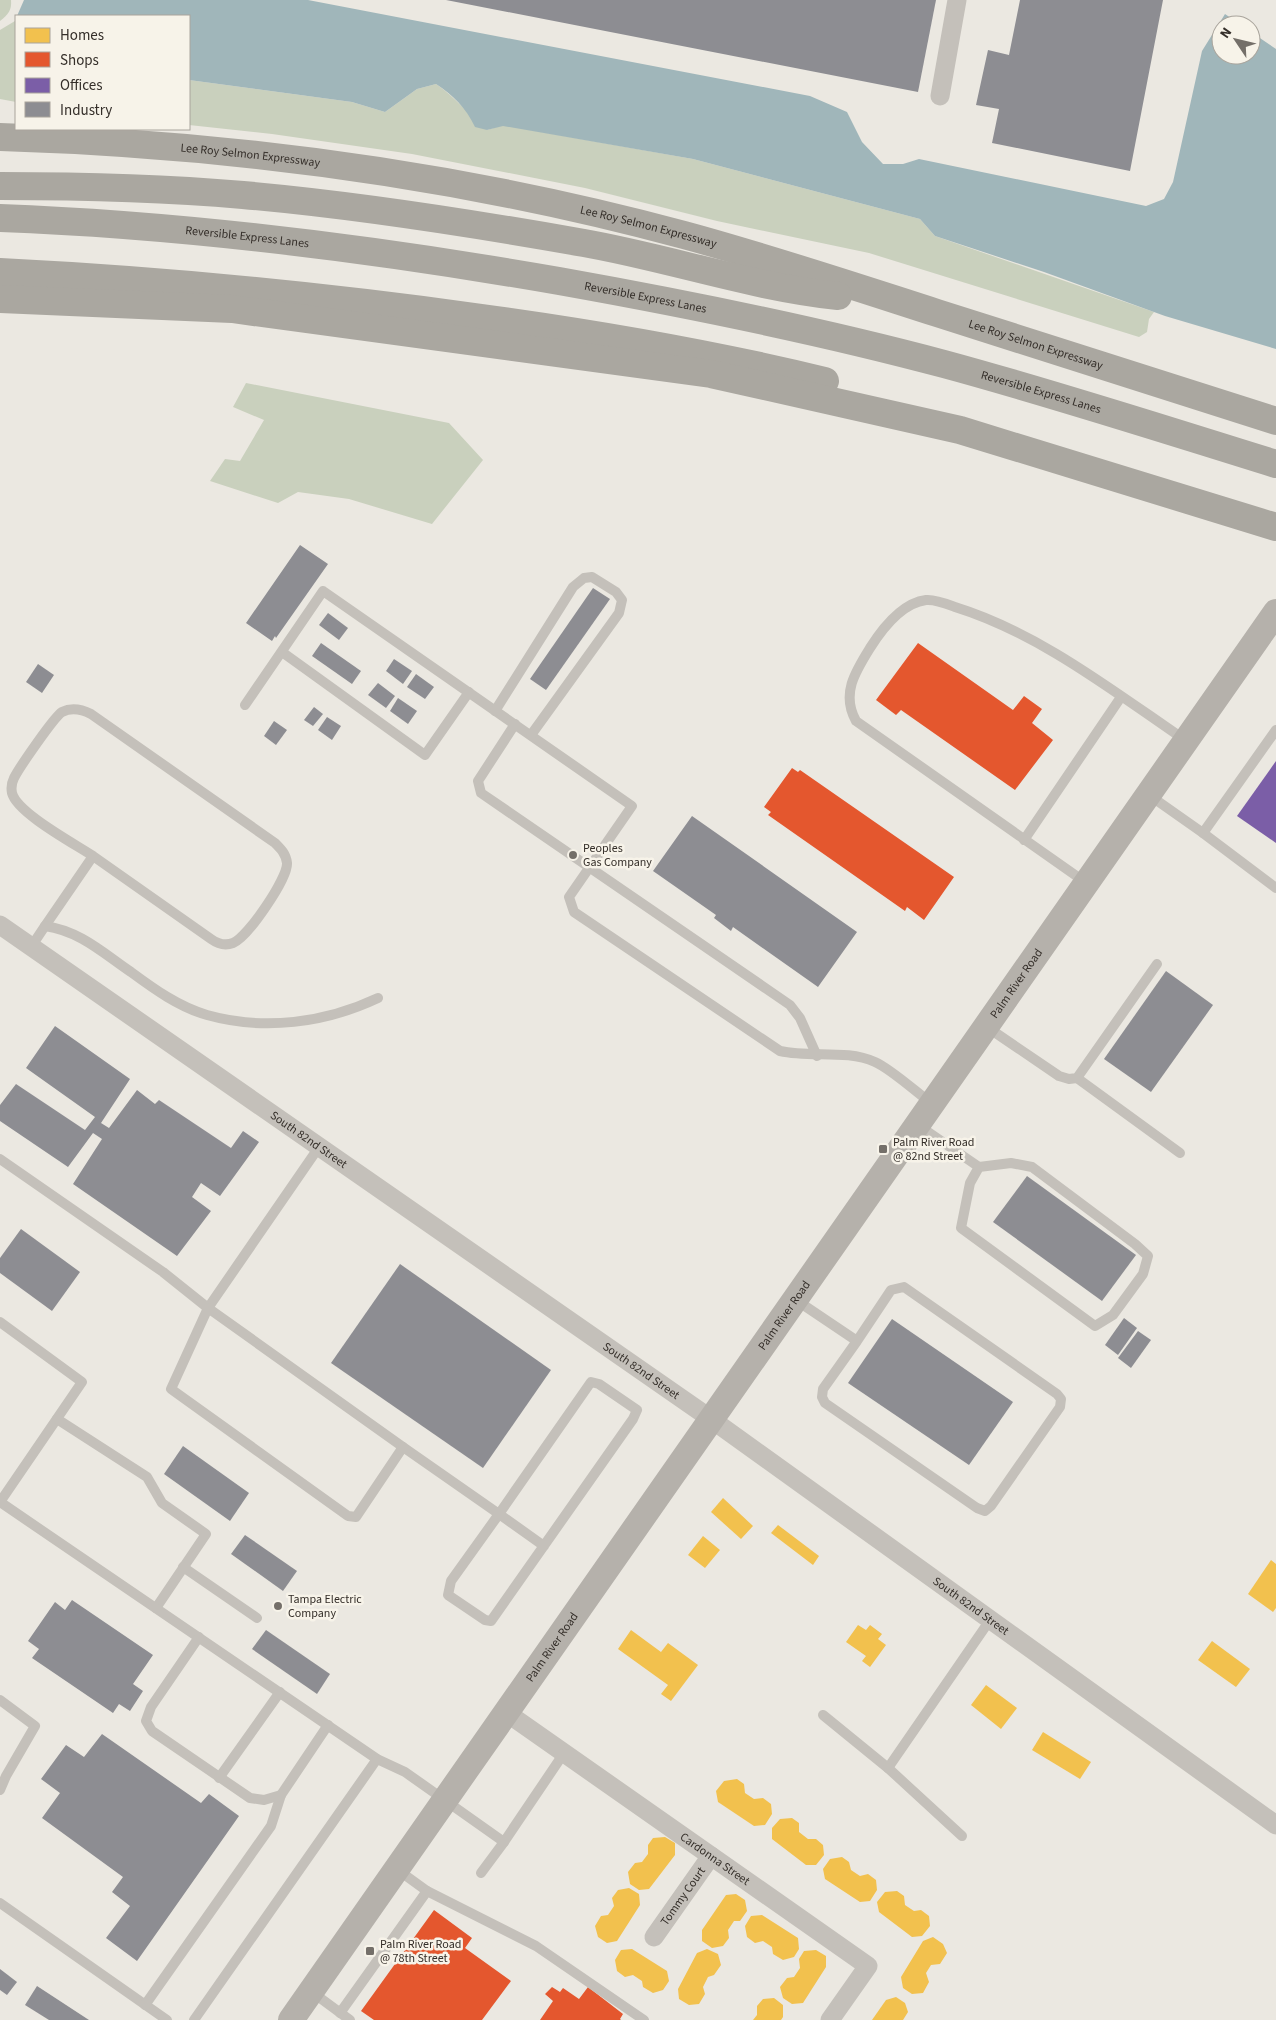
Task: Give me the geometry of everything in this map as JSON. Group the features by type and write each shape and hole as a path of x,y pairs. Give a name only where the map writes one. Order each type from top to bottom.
{"highway":[{"name":"Lee Roy Selmon Expressway","path":"0,136 154,144 257,155 360,168 565,206 682,235 884,296 1276,420"},
{"path":"0,186 160,190 242,195 351,207 587,243 748,280 832,296 858,298 884,296"},
{"name":"Reversible Express Lanes","path":"0,218 168,228 329,246 478,267 603,289 825,335 943,364 1276,464"},
{"path":"0,272 127,278 285,294 399,306 595,334 767,367 886,396 960,430"},
{"path":"0,299 232,309 711,374 960,430 1267,525"}],"street":[{"path":"940,96 957,0"},
{"name":"Palm River Road","path":"292,2020 1276,612"},
{"name":"South 82nd Street","path":"0,925 711,1419 1276,1825"},
{"name":"Cardonna Street","path":"506,1713 868,1966 830,2020"},
{"name":"Tommy Court","path":"654,1937 711,1856"}],"lane":[{"path":"496,711 573,587 584,578 592,577 616,592 622,600 619,613 531,735"},
{"path":"245,705 323,591 632,806 569,897 574,912 780,1051 817,1056 851,1056 876,1062 924,1114 979,1167"},
{"path":"1086,882 856,721 851,712 851,682 873,643 909,605 928,600 982,615 1009,628 1068,662 1186,740"},
{"path":"282,652 425,755 470,692"},
{"path":"1024,840 1122,697"},
{"path":"71,709 82,710 91,714 275,843 283,851 287,863 283,879 248,930 235,942 226,944 211,939 93,856 30,814 16,800 11,791 15,777 58,715 71,709"},
{"path":"515,724 478,781 481,793 790,1005 800,1018 817,1056"},
{"path":"1202,833 1276,730"},
{"path":"1149,794 1276,888"},
{"path":"31,947 93,856"},
{"path":"45,926 63,929 85,939 163,994 206,1015 250,1022 298,1022 347,1011 378,998"},
{"path":"986,1026 1059,1076 1069,1080 1077,1078 1157,964"},
{"path":"1077,1078 1180,1152"},
{"path":"319,1147 208,1308 171,1388 348,1516 356,1517 403,1447"},
{"path":"0,1159 163,1272 208,1308 544,1546"},
{"path":"1011,1163 1032,1167 1135,1244 1148,1256 1143,1274 1112,1315 1095,1326 960,1228 970,1184 979,1167 1011,1163"},
{"path":"904,1287 1057,1394 1060,1400 1060,1407 991,1506 984,1510 977,1508 825,1403 822,1397 823,1389 857,1341 891,1290 904,1287"},
{"path":"795,1299 857,1341"},
{"path":"0,1322 82,1382 0,1502 377,1759 405,1772 504,1842"},
{"path":"591,1382 598,1384 637,1410 633,1419 491,1621 485,1620 448,1595 451,1581 499,1514 591,1382"},
{"path":"57,1419 147,1478 162,1503 206,1534 156,1608"},
{"path":"183,1568 257,1618"},
{"path":"888,1768 990,1620"},
{"path":"199,1637 151,1707 146,1721 152,1731 250,1798 264,1800 281,1796"},
{"path":"219,1778 280,1692"},
{"path":"0,1700 35,1726 0,1790"},
{"path":"823,1716 888,1768 962,1836"},
{"path":"145,2005 271,1826 281,1796 328,1725"},
{"path":"481,1873 564,1753"},
{"path":"194,2020 377,1759"},
{"path":"397,1869 427,1891 536,1946 644,2020"},
{"path":"340,2013 427,1891"},
{"path":"0,1903 167,2020"},
{"path":"311,1992 350,2020"}],"green space":[{"path":"0,0 11,0 11,7 9,12 0,21"},
{"path":"15,21 15,102 0,99 0,30"},
{"path":"190,80 352,102 385,112 417,89 436,84 487,130 503,125 693,159 920,219 935,236 1154,312 1149,319 1147,332 1139,337 869,253 717,221 585,188 412,154 272,134 190,125"},
{"path":"246,383 449,423 483,460 432,524 349,499 298,492 278,503 210,481 225,459 240,461 264,420 233,407"}],"water":[{"path":"24,0 308,0 810,96 847,112 862,142 883,164 903,164 919,159 1146,206 1164,199 1173,182 1202,51 1211,37 1211,65 1261,65 1261,39 1276,49 1276,349 1165,316 1044,272 935,236 920,219 693,159 503,126 487,130 475,127 458,103 436,84 417,89 385,112 352,102 190,80 190,15 17,15"}],"building: Homes":[{"path":"723,1498 753,1526 741,1539 711,1512"},
{"path":"778,1525 819,1556 813,1565 771,1533"},
{"path":"703,1536 720,1550 705,1568 688,1555"},
{"path":"1271,1560 1276,1564 1276,1608 1273,1612 1248,1594"},
{"path":"858,1625 866,1630 870,1625 882,1634 878,1639 886,1645 870,1667 862,1661 866,1656 846,1642"},
{"path":"631,1630 661,1652 668,1643 698,1665 671,1701 661,1694 668,1685 618,1649"},
{"path":"1212,1641 1250,1669 1236,1687 1198,1660"},
{"path":"986,1685 1017,1708 1001,1729 971,1705"},
{"path":"1043,1732 1091,1762 1080,1779 1032,1750"},
{"path":"737,1779 744,1784 745,1793 754,1799 763,1798 771,1804 772,1814 765,1825 754,1826 718,1802 716,1791 724,1781"},
{"path":"792,1818 799,1823 799,1832 808,1839 816,1839 823,1845 824,1855 816,1865 806,1865 772,1839 772,1828 780,1819"},
{"path":"665,1837 675,1843 675,1855 649,1889 639,1890 630,1884 628,1872 635,1863 642,1862 648,1854 648,1845 653,1838"},
{"path":"842,1857 849,1862 851,1870 860,1876 868,1874 876,1880 877,1890 870,1901 860,1902 825,1879 823,1869 830,1859"},
{"path":"629,1888 639,1894 640,1905 617,1941 607,1943 598,1937 595,1926 601,1916 608,1915 614,1906 612,1898 618,1890"},
{"path":"897,1891 904,1896 905,1905 914,1911 921,1910 929,1916 930,1926 922,1936 912,1937 879,1912 877,1902 885,1892"},
{"path":"736,1894 745,1900 747,1911 740,1921 734,1921 728,1930 729,1938 723,1946 712,1948 702,1941 702,1930 726,1895"},
{"path":"762,1915 798,1938 799,1949 794,1957 783,1960 773,1954 772,1947 763,1941 755,1943 747,1937 745,1926 751,1916"},
{"path":"933,1937 943,1944 947,1953 940,1964 931,1965 926,1973 929,1982 923,1993 912,1994 903,1988 901,1977 923,1941"},
{"path":"632,1949 667,1971 669,1981 663,1990 653,1993 643,1987 642,1981 633,1975 625,1977 617,1971 615,1960 621,1950"},
{"path":"707,1949 718,1954 721,1965 714,1975 708,1977 703,1987 705,1994 699,2004 689,2005 679,1999 678,1989 697,1953"},
{"path":"816,1950 826,1956 826,1967 803,2003 792,2004 783,1998 780,1987 787,1978 794,1977 800,1968 799,1959 804,1951"},
{"path":"896,1997 905,2003 908,2012 903,2020 872,2020 886,2000"},
{"path":"774,1998 783,2005 783,2017 781,2020 753,2020 757,2015 757,2006 763,1999"}],"building: Shops":[{"path":"918,643 1013,710 1024,696 1042,709 1032,723 1053,740 1015,790 901,710 896,715 876,700"},
{"path":"792,768 798,772 800,770 954,877 924,920 907,907 905,911 768,815 771,812 764,807"},
{"path":"434,1910 472,1938 465,1948 511,1981 482,2020 374,2020 361,2011"},
{"path":"552,1987 560,1992 563,1988 579,1999 588,1987 623,2014 621,2020 540,2020 553,2001 545,1994"}],"building: Offices":[{"path":"1276,761 1276,843 1237,816"}],"building: Industry":[{"path":"446,0 936,0 918,92"},
{"path":"1020,0 1163,0 1130,171 992,143 999,109 976,105 988,50 1009,55"},
{"path":"300,545 328,564 272,641 246,623"},
{"path":"593,588 610,599 546,690 530,679"},
{"path":"328,613 348,628 339,640 319,625"},
{"path":"321,643 361,671 352,684 312,656"},
{"path":"394,659 412,671 403,684 386,671"},
{"path":"38,664 54,675 42,693 26,682"},
{"path":"416,674 434,687 425,699 407,687"},
{"path":"378,683 395,696 386,708 368,695"},
{"path":"398,698 417,711 408,724 390,711"},
{"path":"314,707 323,714 313,726 304,720"},
{"path":"327,717 341,726 332,740 318,730"},
{"path":"274,721 287,730 276,745 264,736"},
{"path":"692,816 857,932 818,987 733,927 731,931 714,918 716,915 653,871"},
{"path":"1166,971 1213,1005 1151,1092 1104,1059"},
{"path":"55,1026 130,1079 101,1123 109,1128 137,1090 155,1104 159,1100 231,1148 243,1131 259,1142 220,1196 201,1183 192,1197 211,1211 177,1256 73,1184 102,1139 93,1133 68,1167 0,1121 0,1105 16,1084 85,1130 95,1117 26,1068"},
{"path":"1027,1176 1136,1255 1102,1301 993,1222"},
{"path":"21,1229 80,1272 52,1311 0,1273 0,1258"},
{"path":"400,1264 551,1370 483,1468 331,1363"},
{"path":"1124,1318 1137,1328 1118,1355 1105,1345"},
{"path":"892,1319 1013,1402 969,1465 848,1383"},
{"path":"1138,1331 1151,1340 1131,1368 1118,1358"},
{"path":"183,1446 249,1493 230,1521 164,1474"},
{"path":"245,1535 297,1571 283,1591 231,1554"},
{"path":"72,1600 153,1655 133,1684 143,1691 130,1711 119,1704 113,1713 32,1658 39,1649 28,1641 55,1602 65,1610"},
{"path":"266,1630 330,1674 317,1694 252,1649"},
{"path":"102,1734 201,1803 209,1794 239,1816 137,1961 106,1938 130,1906 112,1892 123,1877 42,1818 60,1793 41,1779 66,1745 84,1757"},
{"path":"0,1969 17,1982 7,1995 0,1990"},
{"path":"37,1986 89,2020 49,2020 25,2005"}],"place":[{"name":"Peoples Gas Company","path":"573,855"},
{"name":"Palm River Road @ 82nd Street","path":"883,1149"},
{"name":"Tampa Electric Company","path":"278,1606"},
{"name":"Palm River Road @ 78th Street","path":"370,1951"}]}
